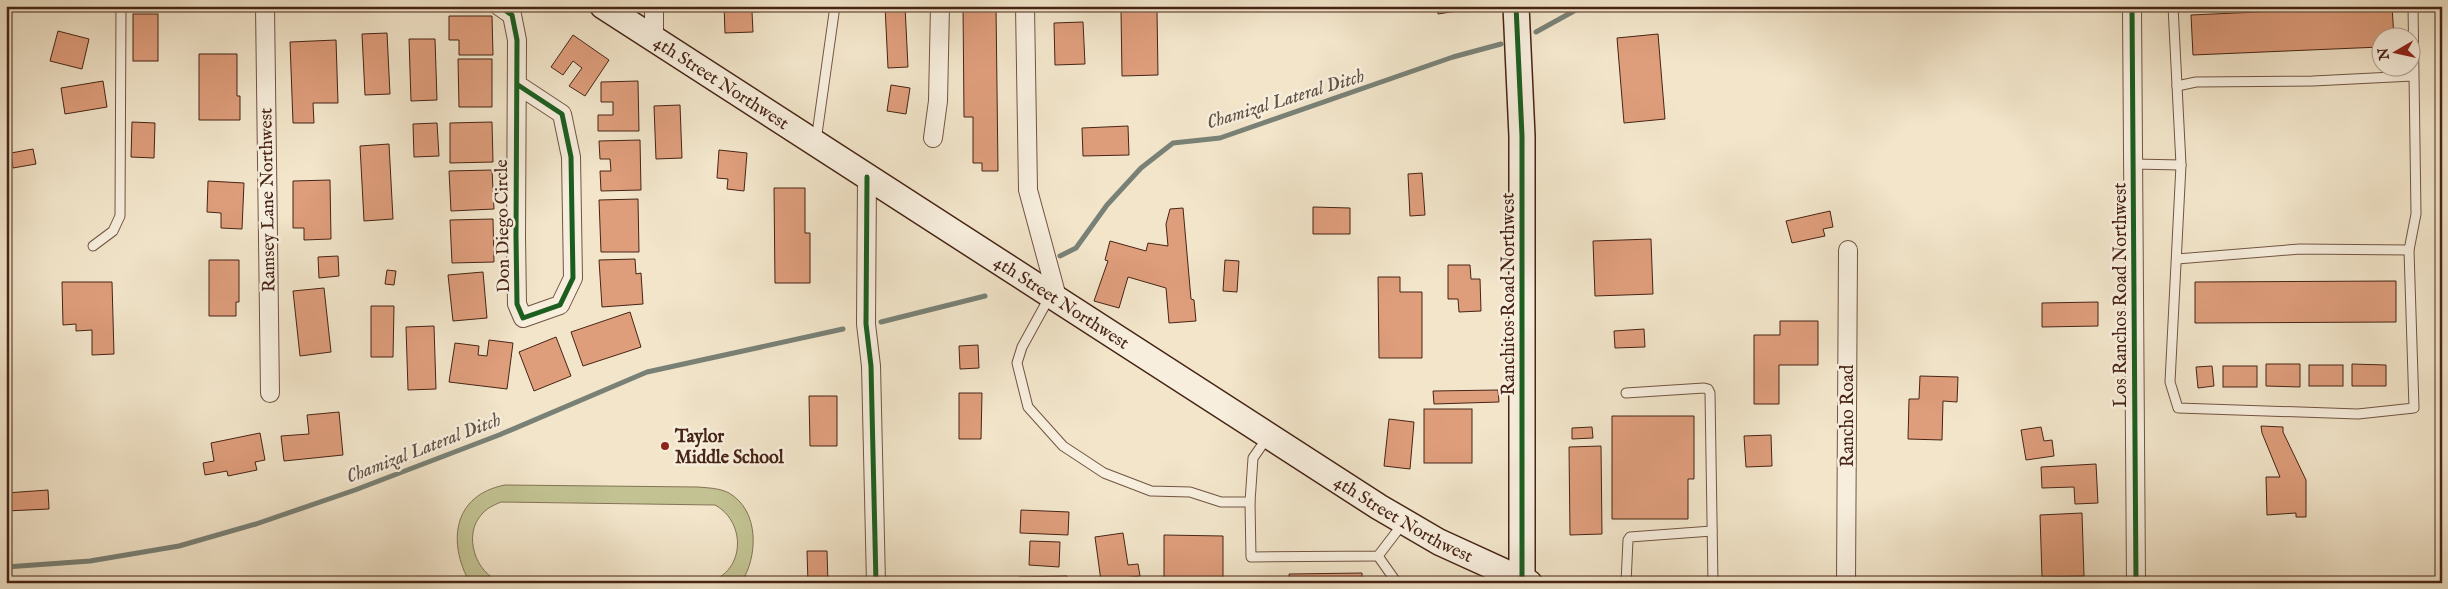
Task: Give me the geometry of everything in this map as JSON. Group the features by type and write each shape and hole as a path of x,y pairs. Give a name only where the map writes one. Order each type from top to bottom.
{"main road":[{"name":"4th Street Northwest","path":"603,6 654,37 867,177 1404,521 1439,542 1524,582"},
{"name":"Ranchitos Road Northwest","path":"1516,6 1522,136 1524,582"}],"street":[{"name":"Ramsey Lane Northwest","path":"265,6 270,393"},
{"name":"Don Diego Circle","path":"500,6 512,15 517,40 518,85 515,144 517,304 523,318 560,305 573,278 571,157 562,114 518,85"},
{"path":"654,6 654,37"},
{"path":"933,138 938,101 940,6"},
{"path":"1025,6 1028,190 1054,296"},
{"name":"Los Ranchos Road Northwest","path":"2132,6 2136,583"},
{"path":"867,177 866,324 871,366 876,583"},
{"name":"Rancho Road","path":"1846,583 1848,250"}],"lane":[{"path":"93,246 113,231 120,216 121,6"},
{"path":"816,144 835,6"},
{"path":"2173,6 2181,166 2170,382 2178,408 2358,414 2414,408 2409,250 2416,214 2413,78"},
{"path":"2413,6 2413,28"},
{"path":"2177,86 2196,82 2313,81 2373,78"},
{"path":"2133,164 2181,166"},
{"path":"2177,259 2300,249 2409,250"},
{"path":"1054,296 1022,347 1017,363 1028,407 1063,446 1104,473 1151,491 1190,492 1221,502 1250,502"},
{"path":"1626,393 1708,389 1710,393 1713,583"},
{"path":"1269,435 1253,458 1250,502 1251,557 1378,556"},
{"path":"1378,556 1404,521"},
{"path":"1626,583 1628,540 1630,536 1712,531"},
{"path":"1378,556 1396,583"}],"green space":[{"path":"505,485 698,487 721,490 729,493 739,501 746,511 753,535 751,560 741,583 704,583 718,578 728,570 734,560 737,548 737,536 733,524 726,513 715,505 501,502 488,508 482,514 473,532 473,543 479,563 492,578 501,582 646,583 470,583 458,552 459,522 465,510 474,499 488,490"}],"building":[{"path":"724,6 775,6 775,11 752,12 753,32 725,33"},
{"path":"885,6 905,6 908,67 888,68"},
{"path":"963,6 996,6 998,171 982,171 982,163 973,163 973,117 964,117"},
{"path":"1437,6 1476,6 1476,8 1438,14"},
{"path":"2392,6 2393,28 2370,28 2370,47 2193,55 2191,15"},
{"path":"1121,11 1157,11 1158,75 1122,76"},
{"path":"133,14 158,14 158,61 133,61"},
{"path":"449,16 492,16 493,55 459,55 459,40 449,40"},
{"path":"1083,22 1085,64 1055,65 1054,23"},
{"path":"58,31 89,39 82,69 50,61"},
{"path":"387,33 390,94 365,95 362,34"},
{"path":"1658,34 1665,119 1624,123 1617,38"},
{"path":"573,35 609,60 585,96 569,86 582,68 573,61 563,75 551,67"},
{"path":"409,39 435,39 437,100 411,101"},
{"path":"336,40 338,103 313,103 314,123 293,123 290,42"},
{"path":"199,54 237,54 237,96 240,96 240,120 199,120"},
{"path":"458,59 492,59 492,107 459,107"},
{"path":"103,81 107,107 65,114 61,88"},
{"path":"638,81 639,131 598,131 598,115 613,115 613,102 601,102 601,82"},
{"path":"891,85 910,88 906,114 887,111"},
{"path":"6,96 10,96 10,149 6,149"},
{"path":"680,105 682,158 656,159 654,106"},
{"path":"132,122 155,123 154,158 131,157"},
{"path":"492,122 493,162 450,163 450,123"},
{"path":"437,123 439,156 414,157 413,124"},
{"path":"1128,126 1129,155 1083,156 1082,128"},
{"path":"640,140 641,190 601,191 600,171 611,171 610,159 600,159 599,141"},
{"path":"389,144 393,219 364,221 360,146"},
{"path":"33,149 36,164 13,168 11,153"},
{"path":"719,150 747,153 744,191 727,189 728,179 717,178"},
{"path":"2442,153 2442,165 2437,155"},
{"path":"492,170 494,209 451,211 449,171"},
{"path":"1422,173 1425,215 1410,216 1408,174"},
{"path":"330,180 331,239 304,240 304,228 293,228 293,181"},
{"path":"208,181 244,183 242,229 221,228 221,213 207,212"},
{"path":"774,188 805,188 805,233 810,233 810,283 775,283"},
{"path":"638,199 639,252 601,252 599,200"},
{"path":"1313,207 1350,208 1350,234 1313,234"},
{"path":"1183,208 1191,299 1194,300 1196,321 1169,323 1166,288 1128,277 1119,308 1094,301 1108,261 1105,260 1110,241 1146,251 1148,243 1168,246 1166,224 1170,209"},
{"path":"1830,211 1833,227 1823,229 1825,236 1792,243 1786,221"},
{"path":"493,219 494,262 452,263 450,220"},
{"path":"1651,239 1653,294 1595,296 1593,241"},
{"path":"338,256 339,276 319,278 318,257"},
{"path":"635,259 636,274 641,273 643,304 602,307 599,260"},
{"path":"209,260 239,260 239,302 236,302 236,316 209,316"},
{"path":"1225,260 1239,261 1237,292 1223,291"},
{"path":"1448,265 1470,265 1471,279 1480,279 1481,311 1459,312 1458,299 1448,299"},
{"path":"387,270 396,271 394,285 385,284"},
{"path":"483,272 487,318 453,321 448,275"},
{"path":"1378,277 1400,277 1400,292 1422,292 1422,358 1379,358"},
{"path":"2396,281 2396,322 2195,323 2195,282"},
{"path":"62,282 112,282 114,354 92,355 92,330 76,331 76,324 63,325"},
{"path":"324,288 331,352 300,356 293,291"},
{"path":"2098,302 2098,326 2042,327 2042,303"},
{"path":"371,306 394,306 393,357 371,357"},
{"path":"630,312 641,347 583,366 571,332"},
{"path":"1780,321 1818,321 1818,365 1779,365 1779,404 1754,404 1754,335 1780,335"},
{"path":"434,326 436,389 408,390 406,327"},
{"path":"1644,329 1645,347 1615,348 1614,331"},
{"path":"556,337 571,376 534,391 519,352"},
{"path":"489,340 513,343 507,389 449,382 455,343 479,346 478,355 487,356"},
{"path":"978,345 979,368 960,369 959,346"},
{"path":"2266,364 2300,364 2300,387 2266,386"},
{"path":"2352,364 2386,365 2386,386 2352,386"},
{"path":"2309,365 2343,365 2343,386 2309,386"},
{"path":"2212,366 2214,386 2198,388 2196,367"},
{"path":"2223,366 2257,366 2257,387 2223,387"},
{"path":"1920,376 1958,377 1957,402 1943,401 1942,440 1908,439 1909,399 1919,399"},
{"path":"1498,390 1499,402 1434,404 1433,391"},
{"path":"959,393 982,393 981,439 959,439"},
{"path":"809,396 837,396 837,446 810,446"},
{"path":"1424,409 1472,409 1472,463 1424,463"},
{"path":"339,412 343,455 284,461 281,436 309,434 307,415"},
{"path":"1612,416 1694,416 1694,479 1688,479 1688,519 1612,519"},
{"path":"1389,419 1414,422 1410,469 1384,466"},
{"path":"2261,426 2283,427 2283,432 2306,480 2306,517 2296,517 2296,513 2267,515 2266,477 2280,477 2262,433"},
{"path":"1592,427 1593,438 1572,439 1572,428"},
{"path":"2041,427 2044,441 2052,440 2054,456 2026,460 2021,430"},
{"path":"260,433 265,460 255,462 257,470 228,476 227,471 205,475 203,463 214,461 211,443"},
{"path":"1771,435 1772,466 1746,467 1744,436"},
{"path":"1601,446 1602,534 1570,535 1569,447"},
{"path":"2096,464 2098,503 2075,504 2074,487 2042,488 2041,467"},
{"path":"48,490 49,509 6,511 6,493"},
{"path":"1021,510 1069,512 1068,535 1020,533"},
{"path":"2082,513 2084,576 2042,577 2040,515"},
{"path":"1123,533 1128,565 1138,564 1140,576 1101,581 1095,537"},
{"path":"1164,535 1223,536 1223,583 1164,583"},
{"path":"1030,541 1060,542 1059,567 1029,565"},
{"path":"807,551 827,551 828,583 808,583"},
{"path":"1362,573 1362,583 1290,583 1289,574"},
{"path":"1067,576 1067,583 1019,583 1019,577"}],"waterway":[{"name":"Chamizal Lateral Ditch","path":"1536,32 1583,6"},
{"name":"Chamizal Lateral Ditch","path":"1060,256 1076,248 1107,205 1141,168 1173,143 1220,138 1453,57 1501,44"},
{"name":"Chamizal Lateral Ditch","path":"881,322 985,296"},
{"name":"Chamizal Lateral Ditch","path":"6,567 90,561 179,546 256,524 355,490 499,435 647,372 843,329"}],"cycle path":[{"path":"499,6 512,15 517,40 517,304 523,318 560,305 573,278 571,157 562,114 518,85"},
{"path":"1516,6 1522,136 1522,583"},
{"path":"2132,6 2136,583"},
{"path":"867,177 866,324 871,366 876,583"}],"place":[{"name":"Taylor Middle School","path":"665,446"}]}
